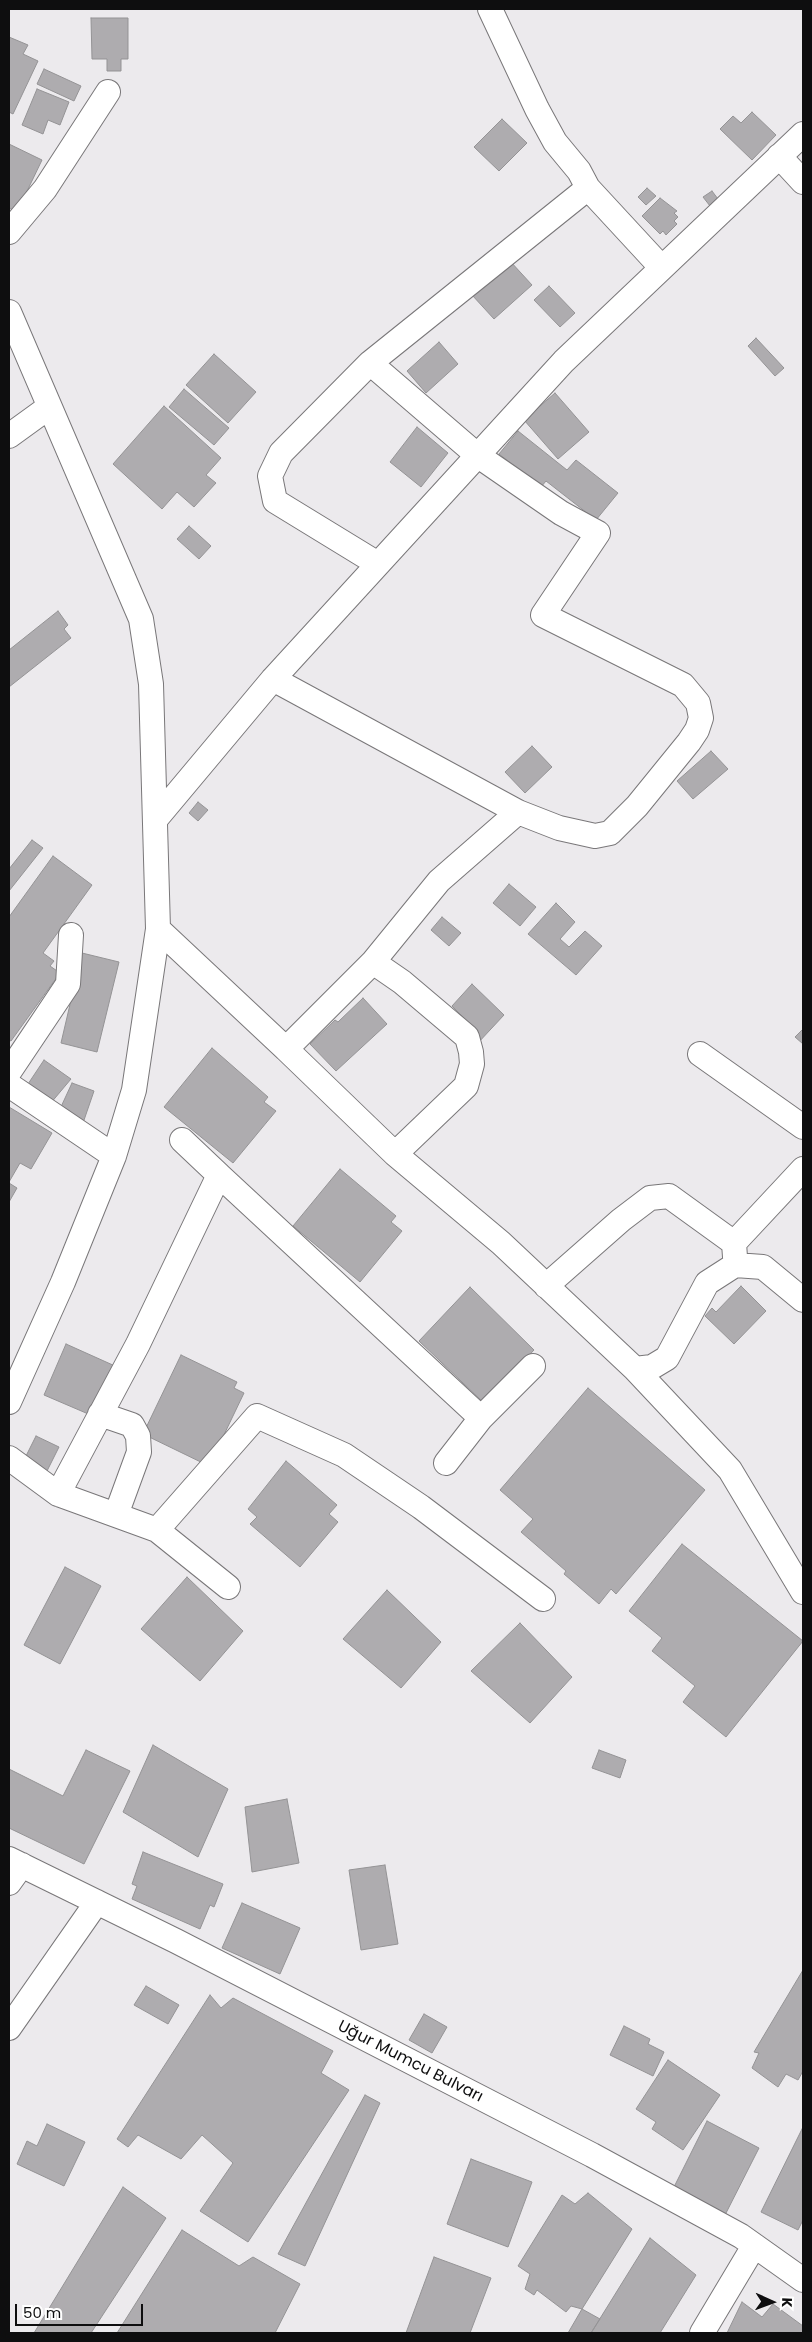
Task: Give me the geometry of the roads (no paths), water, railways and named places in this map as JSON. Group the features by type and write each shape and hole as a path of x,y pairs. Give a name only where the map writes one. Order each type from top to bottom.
{"street":[{"path":"490,9 537,109 556,142 579,171 588,188 661,267"},
{"path":"9,232 45,189 108,92"},
{"path":"155,820 273,679 564,361 803,134"},
{"path":"778,156 803,182"},
{"path":"378,564 275,501 270,476 281,453 370,363 588,188"},
{"path":"9,312 141,619 151,684 158,929 134,1090 114,1156 63,1282 9,1402"},
{"path":"273,679 518,812 559,828 595,836 610,833 670,768 697,730 701,718 698,703 683,685 543,615 598,533 561,513 477,455 370,363"},
{"path":"9,436 49,407"},
{"path":"286,1049 373,962 439,881 518,812"},
{"path":"158,929 395,1154 501,1243 635,1369 730,1470 803,1592"},
{"path":"9,1072 68,984 72,936"},
{"path":"373,962 402,982 467,1037 471,1052 472,1064 466,1086 395,1154"},
{"path":"700,1054 803,1127"},
{"path":"9,1085 114,1156"},
{"path":"182,1140 480,1418"},
{"path":"635,1369 652,1367 667,1358 708,1282 734,1254 803,1170"},
{"path":"58,1494 138,1344 219,1176"},
{"path":"546,1286 621,1220 650,1198 669,1196 734,1254 763,1267 803,1300"},
{"path":"446,1462 480,1418 533,1366"},
{"path":"100,1414 132,1425 138,1436 139,1452 116,1515"},
{"path":"157,1530 257,1416 344,1455 421,1507 543,1599"},
{"path":"9,1458 58,1494 157,1530 228,1587"},
{"name":"Uğur Mumcu Bulvarı","path":"13,1869 97,1902 592,2155 741,2236 803,2280"},
{"path":"9,2028 97,1902"},
{"path":"702,2333 754,2246"}]}
